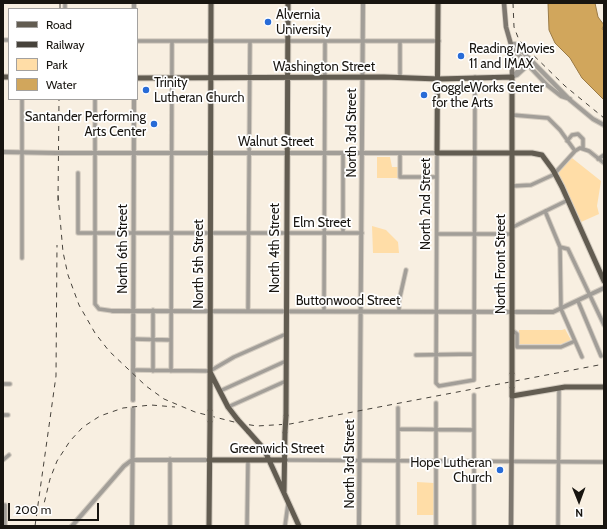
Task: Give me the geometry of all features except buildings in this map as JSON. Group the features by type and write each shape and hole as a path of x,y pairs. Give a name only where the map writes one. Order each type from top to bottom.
{"main road":[{"name":"North 5th Street","path":"209,526 211,3"},
{"name":"North 4th Street","path":"284,493 286,416 288,3"},
{"name":"North 2nd Street","path":"437,153 439,79 438,3"},
{"path":"438,11 442,3"},
{"name":"North Front Street","path":"504,3 506,27 512,46 513,115 511,526"},
{"path":"439,66 443,74 458,78"},
{"path":"422,79 432,77 437,72 439,66"},
{"name":"Washington Street","path":"138,78 439,79 512,77"},
{"name":"Walnut Street","path":"437,153 540,154 555,173"},
{"path":"555,173 604,281"},
{"path":"210,371 228,407 261,445 299,526"},
{"path":"512,396 559,388 604,387"},
{"name":"Greenwich Street","path":"209,460 285,460"}],"street":[{"name":"North 3rd Street","path":"359,526 363,3"},
{"path":"138,41 439,41"},
{"path":"171,371 172,41"},
{"path":"248,311 250,41"},
{"path":"324,311 325,41"},
{"path":"400,41 400,78"},
{"path":"512,46 515,44 570,100 593,119 604,125"},
{"path":"512,46 536,74 561,96 570,100"},
{"path":"512,77 531,60"},
{"path":"512,77 522,71 527,64"},
{"path":"522,71 530,71 536,74"},
{"path":"416,355 436,353 474,354 475,77"},
{"path":"22,100 22,258"},
{"path":"95,100 95,304 99,309 113,311"},
{"name":"North 6th Street","path":"133,400 134,100"},
{"path":"513,115 548,118 560,130 575,150"},
{"path":"567,141 572,135 578,134 583,139 583,148"},
{"path":"513,186 531,185 555,173 575,150 583,148"},
{"path":"583,148 604,163"},
{"name":"Walnut Street","path":"3,152 437,153"},
{"path":"343,153 343,234"},
{"path":"400,153 400,177 437,176"},
{"name":"North 2nd Street","path":"437,153 437,385 474,380 474,354"},
{"path":"598,159 604,155"},
{"name":"Elm Street","path":"78,173 78,233 362,233"},
{"path":"512,227 568,200"},
{"path":"545,211 560,247 561,309 582,357"},
{"path":"437,234 512,234"},
{"path":"560,247 568,249 604,325"},
{"path":"399,312 399,301 406,270"},
{"name":"Buttonwood Street","path":"113,311 553,312 604,288"},
{"path":"578,301 601,356"},
{"path":"153,310 153,371"},
{"path":"512,330 517,334 517,347 561,347 575,341"},
{"path":"133,370 210,371 228,360 286,334"},
{"path":"133,339 171,340"},
{"path":"220,391 286,362"},
{"path":"228,407 286,381"},
{"path":"3,384 10,384"},
{"path":"558,526 559,388"},
{"path":"474,395 474,526"},
{"path":"436,403 436,526"},
{"path":"398,408 398,526"},
{"path":"132,526 133,410"},
{"path":"3,415 8,415"},
{"path":"398,429 474,430"},
{"path":"3,460 9,455"},
{"path":"72,526 124,466 132,460"},
{"name":"Greenwich Street","path":"132,460 209,460"},
{"path":"170,460 170,526"},
{"path":"248,460 248,526"},
{"name":"Greenwich Street","path":"285,460 604,462"},
{"path":"285,526 288,504"},
{"path":"5,505 5,526"}],"green space":[{"path":"377,157 390,157 392,167 398,167 398,178 377,178"},
{"path":"572,158 601,181 597,206 599,214 581,222 558,172"},
{"path":"372,226 386,230 398,242 399,253 373,253"},
{"path":"565,329 571,340 561,344 519,344 519,330"},
{"path":"417,482 434,483 434,515 417,515"}],"water":[{"path":"548,3 595,3 598,17 604,25 602,29 604,30 604,100 582,78 570,58 555,43 549,30"}],"railway":[{"path":"60,3 60,8"},
{"path":"513,3 514,27 519,40 565,86 604,118"},
{"path":"58,201 59,100"},
{"path":"58,195 63,252 68,275 79,305 95,333 109,351 146,386 164,399 195,412 238,423 257,426 290,424 604,364"},
{"path":"35,526 56,376 57,245"},
{"path":"42,512 50,479 57,461 70,441 83,427 100,416 123,408 151,405 175,407"}],"place":[{"name":"Alvernia University","path":"268,22"},
{"name":"Reading Movies 11 and IMAX","path":"461,56"},
{"name":"Trinity Lutheran Church","path":"146,90"},
{"name":"GoggleWorks Center for the Arts","path":"424,95"},
{"name":"Santander Performing Arts Center","path":"154,124"},
{"name":"Hope Lutheran Church","path":"500,470"}]}
